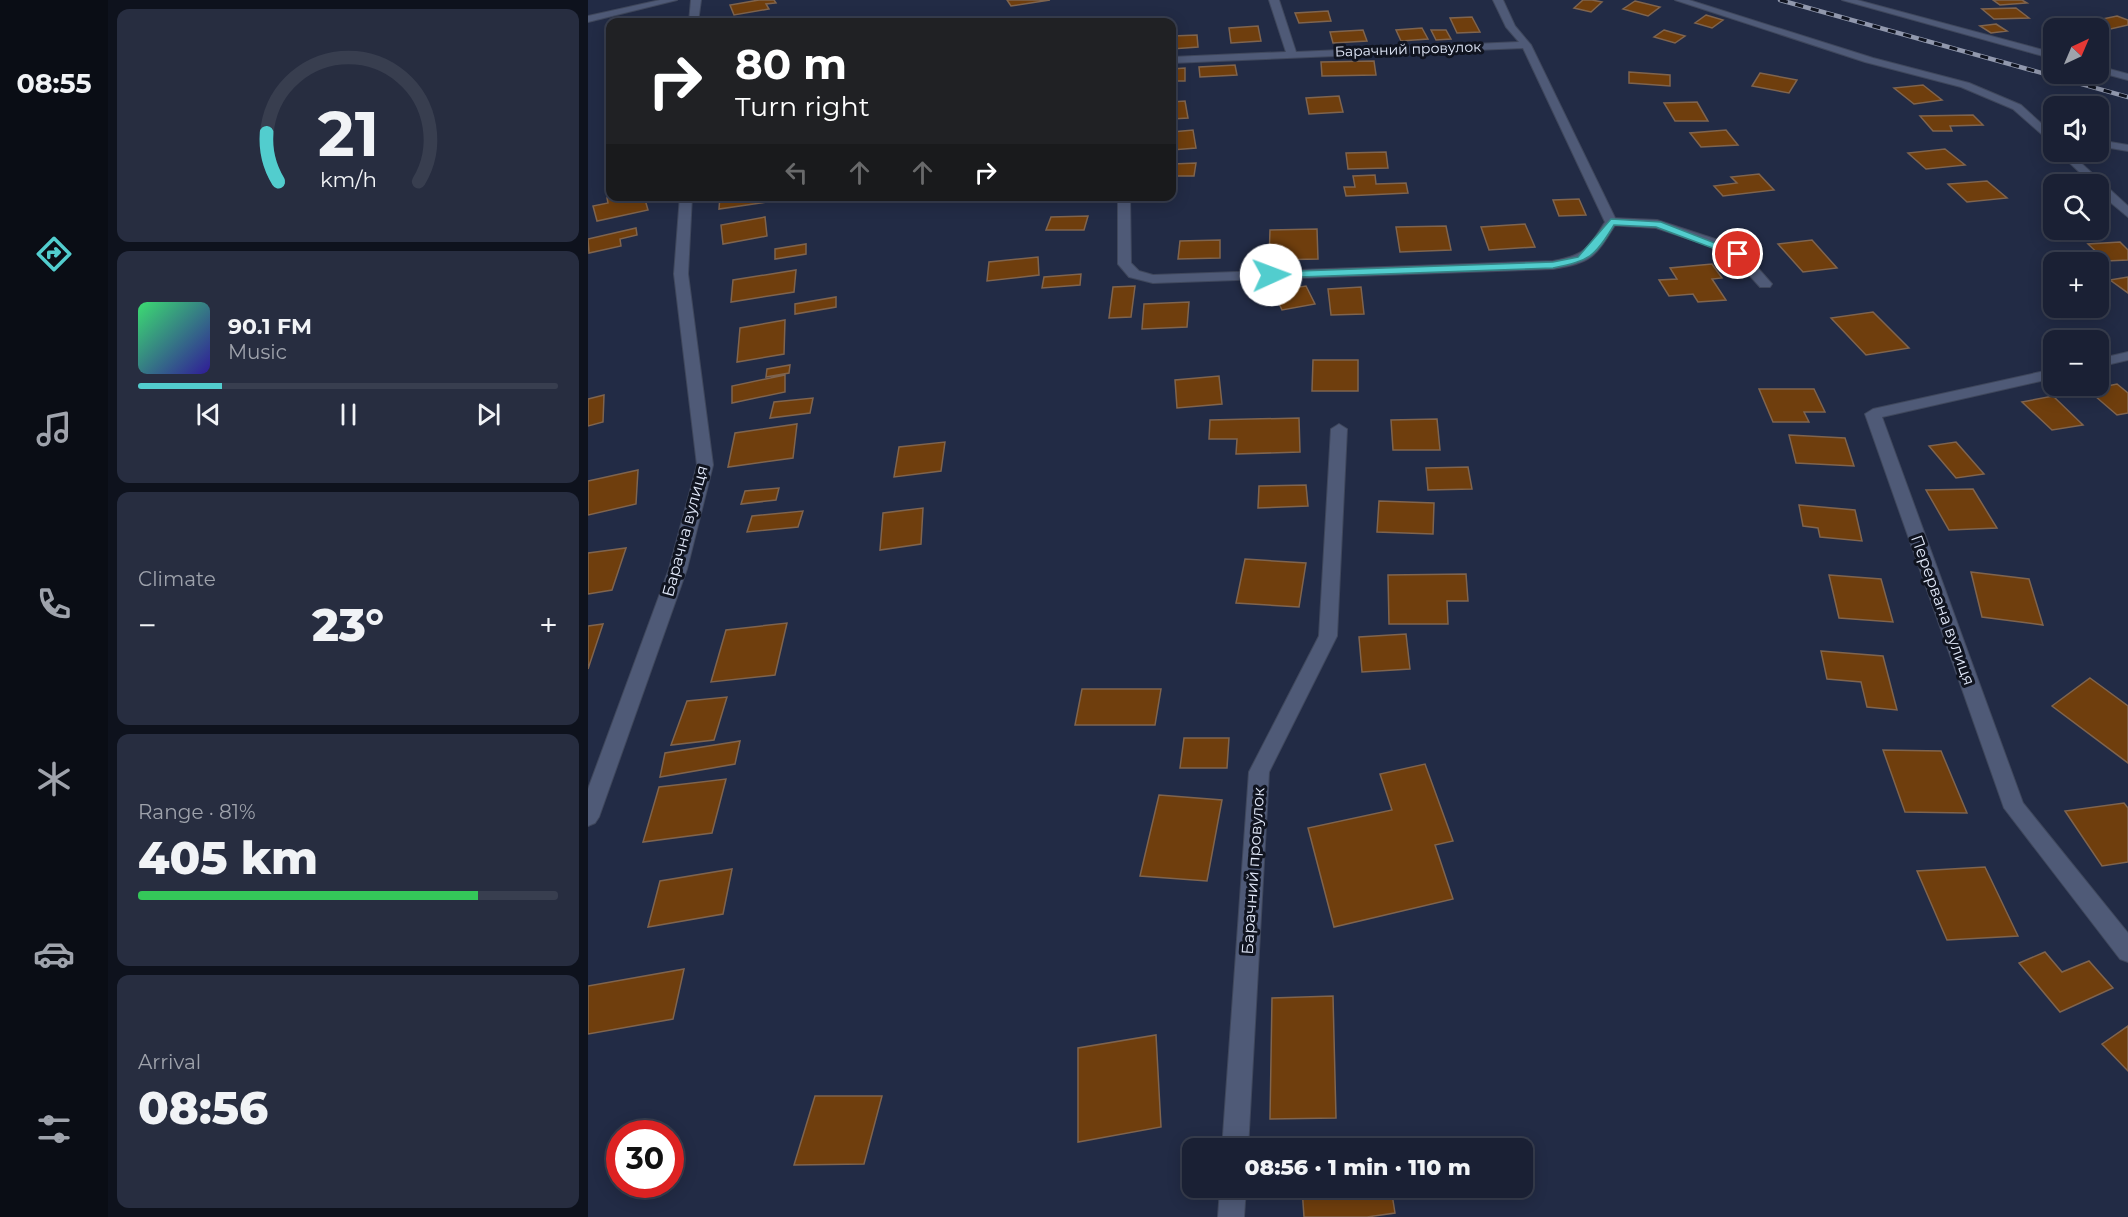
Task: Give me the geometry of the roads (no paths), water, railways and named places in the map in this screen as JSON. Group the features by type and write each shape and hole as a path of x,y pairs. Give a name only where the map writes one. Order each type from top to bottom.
{"street":[{"path":"588,19 672,0"},
{"path":"694,18 696,0"},
{"path":"1274,0 1291,53"},
{"path":"1498,0 1511,27 1526,45 1611,222"},
{"path":"1680,0 1869,60 1965,85 2017,107 2043,131"},
{"path":"1847,0 1916,14 2043,53"},
{"name":"Барачний провулок","path":"1176,60 1291,53 1526,45"},
{"path":"2109,72 2128,77"},
{"path":"2109,145 2128,148"},
{"path":"2074,162 2086,174"},
{"path":"2109,195 2128,213"},
{"name":"Барачна вулиця","path":"588,817 678,569 705,465 681,274 686,201"},
{"path":"1124,201 1125,264 1134,274 1153,279 1553,265 1581,260 1599,242 1611,222"},
{"path":"1611,222 1658,224 1712,242 1738,254 1765,284"},
{"path":"2109,360 2128,356"},
{"name":"Перервана вулиця","path":"2043,375 1873,414 2014,808 2128,951"},
{"name":"Барачний провулок","path":"1236,1138 1259,772 1328,636 1339,429"},
{"path":"1231,1217 1232,1198"}],"railway":[{"path":"1780,0 2128,97"}]}
